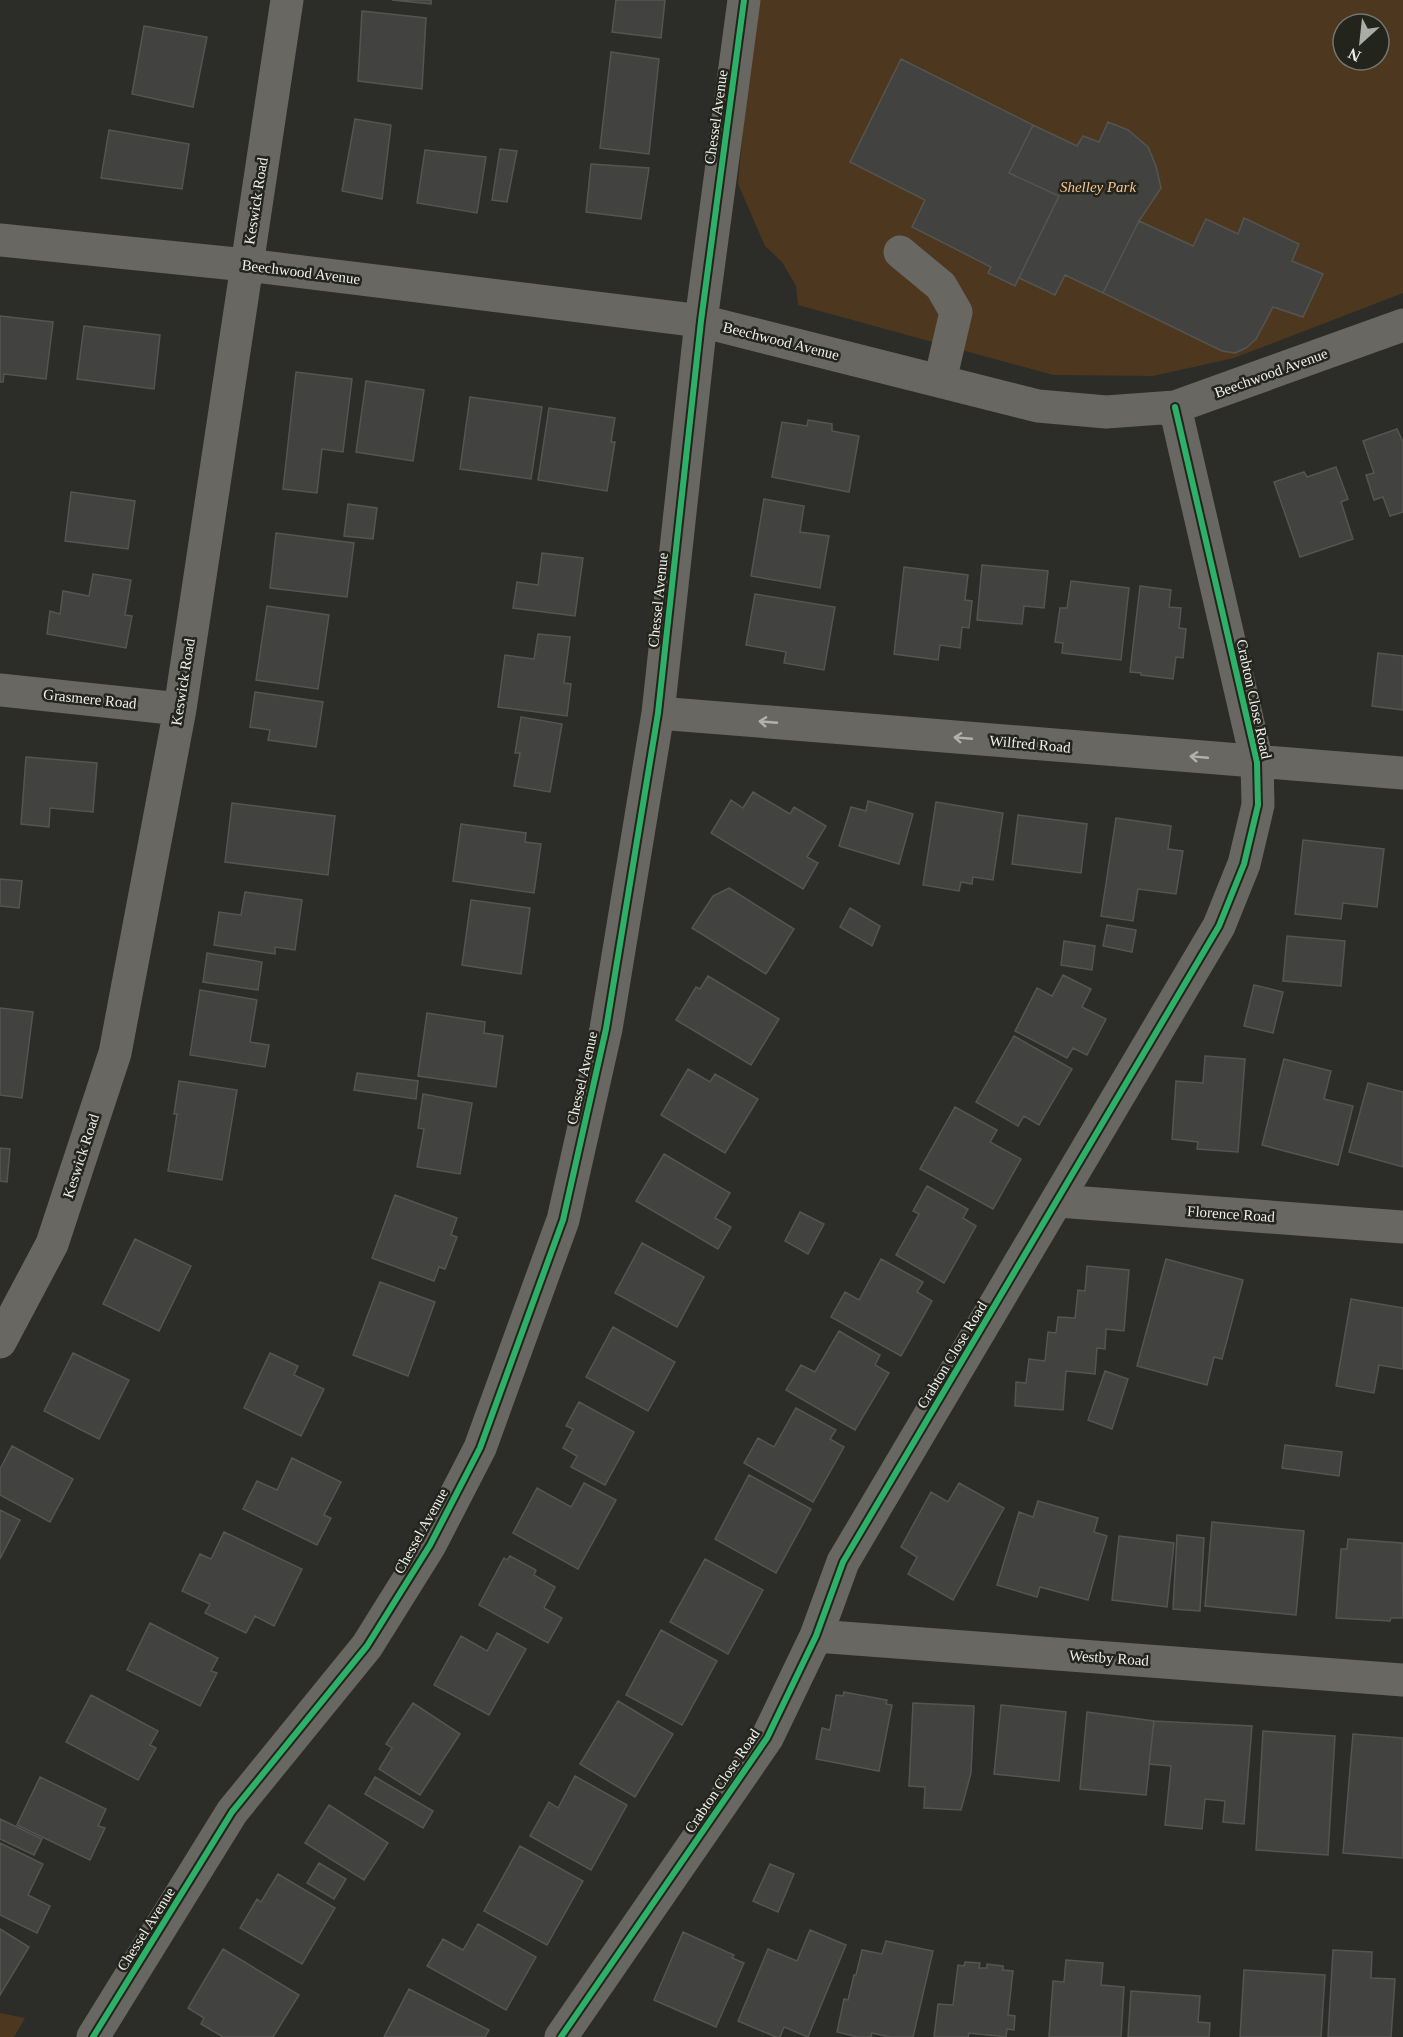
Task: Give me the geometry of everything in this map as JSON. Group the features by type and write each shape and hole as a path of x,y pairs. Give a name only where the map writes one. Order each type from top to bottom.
{"street":[{"name":"Keswick Road","path":"0,1342 52,1244 115,1053 180,709 286,0"},
{"name":"Chessel Avenue","path":"93,2037 232,1812 367,1646 430,1545 480,1448 562,1220 606,1029 658,713 701,321 744,0"},
{"name":"Beechwood Avenue","path":"0,240 246,265 701,321 1038,406 1106,412 1175,407 1403,326"},
{"path":"900,252 941,286 956,312 940,381"},
{"name":"Crabton Close Road","path":"561,2037 766,1738 816,1636 843,1562 1219,926 1244,864 1258,805 1257,762 1175,407"},
{"name":"Grasmere Road","path":"0,690 180,709"},
{"name":"Wilfred Road","path":"658,713 1403,773"},
{"name":"Florence Road","path":"1058,1201 1403,1227"},
{"name":"Westby Road","path":"816,1636 1403,1680"}],"green space":[{"name":"Shelley Park","path":"755,0 1403,0 1403,293 1234,358 1153,376 1053,375 798,305 796,286 782,262 765,246 738,184"},
{"path":"0,2013 25,2018 14,2037 0,2037"}],"building":[{"path":"392,0 431,0 431,4"},
{"path":"616,0 665,0 661,38 612,32"},
{"path":"362,11 426,18 422,89 358,81"},
{"path":"144,26 207,37 193,107 132,94"},
{"path":"611,52 659,59 649,154 600,148"},
{"path":"901,59 1033,125 1009,173 1059,196 1015,286 988,273 991,267 912,227 925,200 850,162"},
{"path":"355,119 391,125 382,199 342,191"},
{"path":"1108,122 1128,130 1148,147 1156,166 1161,188 1139,221 1103,293 1065,275 1055,295 1019,278 1059,196 1009,173 1033,125 1077,146 1083,136 1099,142"},
{"path":"109,130 189,144 182,189 101,178"},
{"path":"500,149 517,151 507,202 492,200"},
{"path":"425,150 486,157 477,213 417,203"},
{"path":"591,164 649,168 641,219 586,212"},
{"path":"1244,218 1299,244 1292,261 1323,274 1303,317 1273,307 1256,339 1246,348 1235,353 1222,351 1103,293 1139,221 1193,246 1206,219 1238,234"},
{"path":"0,316 53,322 46,379 4,374 3,382 0,382"},
{"path":"84,326 160,335 154,389 77,379"},
{"path":"296,372 352,379 343,452 322,449 317,493 283,489"},
{"path":"366,381 424,390 413,461 356,452"},
{"path":"470,397 542,407 531,479 460,469"},
{"path":"549,408 615,418 611,442 615,442 607,491 538,480"},
{"path":"808,420 832,424 832,431 859,436 849,492 772,477 782,422 807,426"},
{"path":"1397,429 1403,442 1403,512 1390,516 1383,497 1374,500 1366,475 1374,473 1363,441"},
{"path":"1336,467 1348,499 1341,502 1353,539 1300,557 1274,482 1304,472 1307,477"},
{"path":"71,492 135,501 128,549 65,541"},
{"path":"764,499 804,506 800,532 829,536 820,588 751,576"},
{"path":"348,504 377,508 373,539 344,536"},
{"path":"276,533 354,543 347,597 270,588"},
{"path":"542,553 583,558 575,616 513,608 517,582 538,585"},
{"path":"982,565 1048,571 1044,608 1024,606 1022,624 977,620"},
{"path":"904,567 968,575 965,600 972,601 969,628 962,627 960,648 940,645 938,660 894,654"},
{"path":"93,574 131,580 125,615 132,616 126,648 47,634 50,611 60,614 63,591 89,596"},
{"path":"1071,581 1129,588 1121,660 1062,653 1063,643 1055,642 1060,608 1067,608"},
{"path":"1140,586 1171,590 1169,607 1181,608 1179,628 1186,629 1183,658 1176,657 1173,679 1130,672"},
{"path":"755,594 835,607 824,670 784,663 786,652 746,645"},
{"path":"267,606 329,615 318,689 256,680"},
{"path":"538,634 570,637 564,683 571,684 567,716 498,707 505,655 534,659"},
{"path":"1378,653 1403,656 1403,710 1372,706"},
{"path":"255,692 323,702 316,747 268,740 270,730 250,727"},
{"path":"521,717 562,724 550,792 514,786 520,753 515,753"},
{"path":"26,757 97,763 93,812 50,808 49,827 21,824"},
{"path":"753,792 790,814 794,807 826,826 807,857 818,863 803,889 711,833 731,800 743,808"},
{"path":"868,801 913,814 899,864 839,846 851,807 866,811"},
{"path":"936,802 1003,813 993,880 973,877 972,884 961,882 959,891 923,885"},
{"path":"232,803 335,816 328,875 225,862"},
{"path":"1018,815 1087,824 1081,873 1012,864"},
{"path":"1116,818 1171,826 1168,849 1183,851 1176,894 1138,889 1133,921 1101,916"},
{"path":"461,824 526,833 525,842 541,844 534,893 453,881"},
{"path":"1303,840 1384,849 1377,907 1343,903 1341,919 1295,914"},
{"path":"0,879 22,881 19,908 0,906"},
{"path":"729,888 794,929 766,974 692,928 713,896"},
{"path":"245,892 302,900 295,950 275,947 275,954 214,945 219,912 241,915"},
{"path":"471,900 530,908 521,974 462,965"},
{"path":"850,908 880,926 872,946 840,927"},
{"path":"1107,925 1136,930 1132,952 1103,946"},
{"path":"1287,936 1345,941 1341,986 1283,981"},
{"path":"1064,941 1095,946 1092,970 1061,965"},
{"path":"207,953 262,962 258,990 203,982"},
{"path":"1063,975 1091,989 1082,1007 1106,1019 1087,1055 1073,1048 1067,1058 1015,1031 1037,988 1052,996"},
{"path":"708,976 779,1019 751,1065 676,1020 696,987 700,989"},
{"path":"1254,985 1283,992 1273,1033 1244,1026"},
{"path":"200,990 257,1000 250,1042 269,1045 265,1067 190,1055"},
{"path":"0,1008 33,1012 22,1098 0,1095"},
{"path":"427,1013 485,1022 484,1033 503,1036 496,1087 418,1076"},
{"path":"1014,1036 1072,1069 1039,1125 1024,1116 1018,1126 976,1102"},
{"path":"1205,1056 1245,1059 1238,1152 1197,1149 1198,1142 1172,1139 1176,1081 1203,1083"},
{"path":"1284,1059 1331,1071 1324,1099 1353,1106 1338,1165 1262,1145"},
{"path":"688,1069 710,1082 715,1074 758,1099 725,1153 661,1115"},
{"path":"357,1073 418,1081 416,1099 354,1090"},
{"path":"179,1081 237,1090 222,1180 168,1171 177,1114 174,1114"},
{"path":"1368,1083 1403,1092 1403,1167 1349,1152"},
{"path":"423,1094 472,1103 460,1174 417,1167 424,1129 418,1128"},
{"path":"955,1107 997,1130 990,1142 1021,1159 993,1209 920,1169"},
{"path":"0,1148 10,1149 7,1182 0,1181"},
{"path":"664,1154 730,1193 715,1218 731,1227 718,1249 636,1201"},
{"path":"927,1186 968,1209 963,1218 976,1226 944,1283 896,1255 919,1214 913,1211"},
{"path":"395,1195 457,1218 451,1235 457,1237 445,1269 439,1267 434,1281 372,1258"},
{"path":"800,1212 824,1224 808,1254 785,1241"},
{"path":"135,1239 191,1266 159,1331 103,1304"},
{"path":"642,1243 704,1277 677,1327 615,1293"},
{"path":"881,1259 923,1282 917,1292 932,1301 901,1356 831,1317 845,1292 859,1300"},
{"path":"1166,1259 1243,1280 1222,1359 1214,1357 1207,1385 1137,1366"},
{"path":"1087,1266 1129,1270 1124,1331 1106,1329 1105,1349 1097,1348 1095,1374 1066,1371 1063,1410 1015,1406 1016,1382 1026,1383 1029,1359 1045,1361 1048,1332 1056,1333 1058,1317 1075,1318 1078,1290 1085,1291"},
{"path":"380,1282 435,1302 408,1376 353,1355"},
{"path":"1351,1299 1403,1308 1403,1369 1379,1365 1374,1393 1336,1386"},
{"path":"613,1327 675,1362 648,1411 586,1377"},
{"path":"839,1331 880,1355 875,1365 889,1373 855,1430 786,1390 801,1365 815,1372"},
{"path":"73,1353 129,1380 99,1439 44,1411"},
{"path":"270,1353 298,1366 294,1375 324,1389 301,1436 244,1408"},
{"path":"1105,1371 1128,1379 1112,1429 1088,1420"},
{"path":"579,1402 634,1432 605,1485 571,1467 577,1456 563,1448 573,1429 566,1426"},
{"path":"796,1408 836,1430 830,1439 844,1447 813,1502 744,1463 758,1438 774,1447"},
{"path":"1285,1445 1342,1452 1339,1476 1282,1468"},
{"path":"12,1446 73,1479 50,1522 0,1495 0,1469"},
{"path":"292,1458 341,1482 324,1515 331,1518 317,1545 243,1509 257,1481 277,1490"},
{"path":"749,1475 811,1509 776,1573 715,1539"},
{"path":"584,1483 616,1500 578,1569 513,1533 537,1488 571,1507"},
{"path":"959,1483 1004,1508 953,1600 908,1574 917,1557 901,1547 931,1492 948,1502"},
{"path":"1038,1501 1098,1518 1094,1532 1107,1536 1088,1600 1040,1587 1037,1597 997,1585 1019,1512 1033,1517"},
{"path":"0,1510 20,1520 0,1559"},
{"path":"1212,1522 1304,1531 1296,1615 1205,1606"},
{"path":"224,1532 302,1569 274,1626 255,1616 246,1633 205,1613 210,1604 182,1591 200,1554 211,1559"},
{"path":"1177,1535 1204,1538 1200,1611 1173,1609"},
{"path":"1119,1536 1174,1543 1167,1607 1112,1600"},
{"path":"1348,1539 1402,1543 1403,1618 1391,1618 1390,1621 1336,1618 1341,1549 1347,1549"},
{"path":"510,1556 536,1570 534,1575 555,1587 544,1608 562,1618 548,1643 479,1605 504,1558 507,1560"},
{"path":"705,1559 763,1590 728,1654 670,1622"},
{"path":"150,1623 218,1658 211,1671 217,1673 200,1706 127,1670"},
{"path":"661,1630 717,1661 682,1725 626,1695"},
{"path":"497,1633 526,1649 489,1715 434,1685 461,1636 487,1651"},
{"path":"844,1692 887,1700 886,1704 892,1705 879,1771 816,1759 822,1728 830,1730 836,1695 843,1696"},
{"path":"91,1695 158,1731 150,1745 156,1748 138,1780 66,1742"},
{"path":"618,1701 673,1734 635,1797 580,1764"},
{"path":"413,1703 460,1734 420,1795 379,1769 392,1748 386,1744"},
{"path":"913,1703 974,1706 971,1773 961,1810 924,1808 925,1787 909,1786"},
{"path":"1001,1705 1066,1712 1059,1781 994,1774"},
{"path":"1087,1712 1154,1721 1146,1795 1080,1789"},
{"path":"1154,1721 1252,1726 1244,1824 1223,1822 1225,1801 1205,1799 1202,1829 1165,1825 1171,1766 1149,1764"},
{"path":"1263,1731 1335,1736 1328,1855 1256,1850"},
{"path":"1353,1734 1403,1738 1403,1858 1343,1853"},
{"path":"575,1776 627,1805 591,1870 530,1836 549,1802 558,1808"},
{"path":"40,1777 106,1809 98,1826 105,1828 90,1860 17,1825"},
{"path":"375,1777 433,1811 423,1828 365,1794"},
{"path":"329,1805 388,1843 364,1880 305,1843"},
{"path":"0,1819 42,1839 34,1855 0,1839"},
{"path":"0,1843 43,1864 28,1895 50,1906 37,1933 0,1915"},
{"path":"520,1846 583,1881 547,1945 484,1911"},
{"path":"319,1863 346,1879 334,1899 307,1883"},
{"path":"770,1864 794,1874 778,1912 753,1901"},
{"path":"278,1874 335,1908 302,1964 240,1928 257,1899 261,1902"},
{"path":"478,1924 536,1957 506,2010 427,1966 443,1939 463,1950"},
{"path":"0,1929 29,1947 0,1995"},
{"path":"810,1930 846,1945 808,2037 784,2027 780,2037 776,2037 738,2021 768,1949 797,1961"},
{"path":"683,1932 734,1955 732,1958 744,1963 716,2027 654,2000"},
{"path":"886,1941 933,1951 913,2037 889,2037 872,2033 871,2037 858,2037 837,2032 844,1999 848,2000 862,1950 882,1954"},
{"path":"223,1949 299,1995 273,2037 223,2037 201,2024 204,2018 188,2008"},
{"path":"1333,1950 1372,1952 1371,1978 1395,1979 1391,2037 1328,2037"},
{"path":"1066,1960 1103,1963 1101,1985 1124,1987 1121,2037 1049,2037 1053,1981 1064,1982"},
{"path":"965,1962 980,1963 979,1968 987,1968 987,1964 1003,1966 1003,1970 1013,1971 1008,2015 1015,2016 1014,2030 1007,2029 1006,2037 969,2033 968,2037 934,2037 938,2004 953,2005 958,1965 964,1966"},
{"path":"1244,1970 1325,1975 1321,2037 1240,2037"},
{"path":"409,1989 489,2030 485,2037 384,2037"},
{"path":"1131,1991 1200,1996 1198,2022 1210,2023 1209,2037 1128,2037"}],"cycle path":[{"path":"93,2037 232,1812 367,1646 430,1545 480,1448 563,1220 606,1029 658,713 701,321 744,0"},
{"path":"561,2037 767,1738 816,1636 843,1562 1219,926 1244,864 1258,805 1257,762 1175,407"}]}
